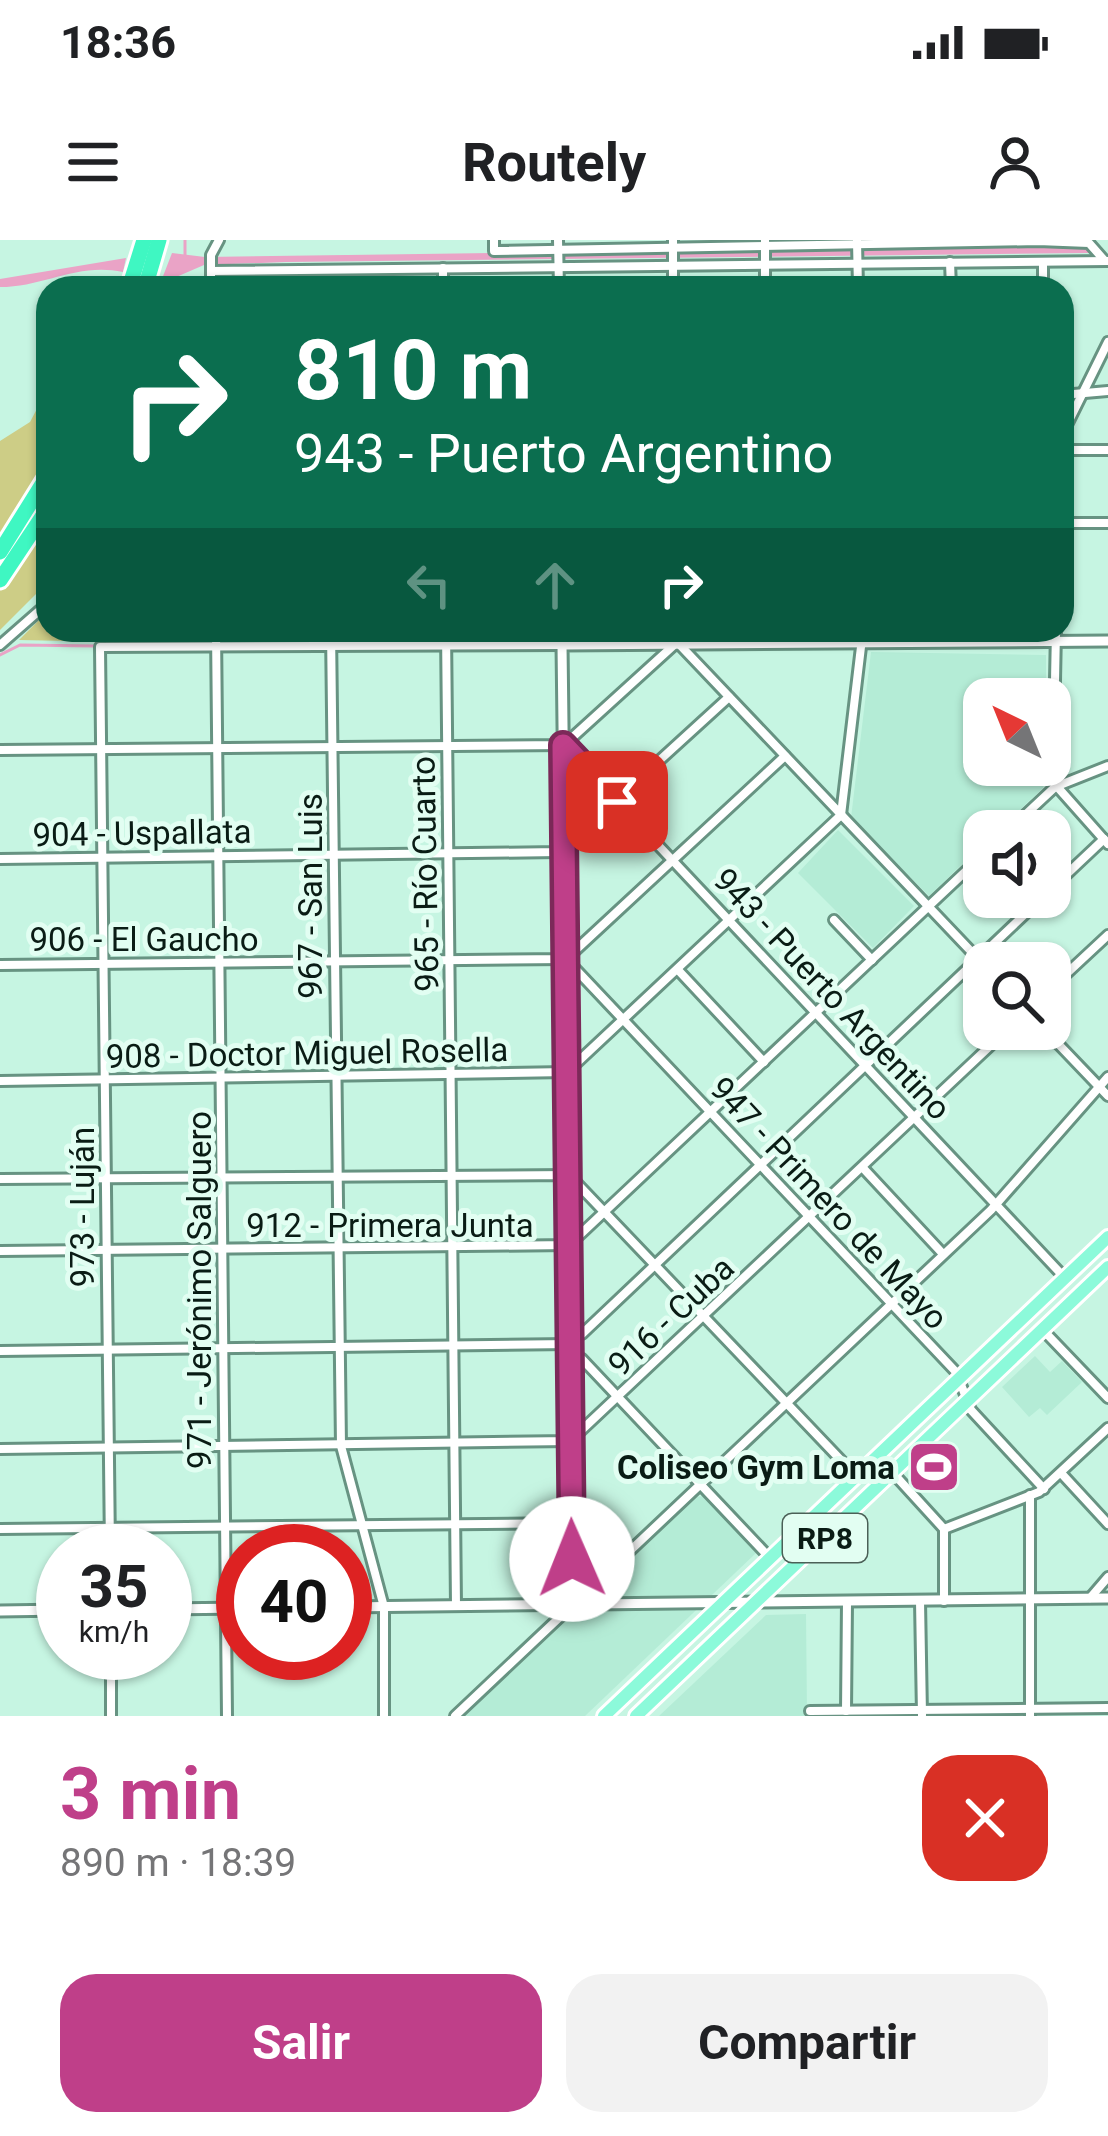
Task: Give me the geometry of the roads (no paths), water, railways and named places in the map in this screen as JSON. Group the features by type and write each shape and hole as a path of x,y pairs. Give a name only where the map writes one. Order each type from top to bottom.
{"highway":[{"path":"141,276 151,243"},
{"path":"0,552 36,494"},
{"path":"0,580 36,526"}],"main road":[{"name":"RP8","path":"604,1716 1108,1237"},
{"name":"RP8","path":"637,1716 1108,1267"}],"street":[{"path":"211,276 211,255 219,240"},
{"path":"211,270 443,268 558,254 951,242 1089,243 1107,261"},
{"path":"857,244 858,276"},
{"path":"494,245 558,254 673,253 764,263 1107,261"},
{"path":"765,245 765,276"},
{"path":"950,262 951,276"},
{"path":"1043,262 1043,276"},
{"path":"443,268 443,276"},
{"path":"1074,410 1108,342"},
{"path":"1074,394 1108,391"},
{"path":"1074,450 1108,450"},
{"path":"1074,523 1108,523"},
{"path":"0,645 36,614"},
{"path":"1074,637 1108,641"},
{"name":"971 - Jerónimo Salguero","path":"216,642 224,1524"},
{"name":"967 - San Luis","path":"332,642 341,1446 361,1524"},
{"path":"216,648 591,642"},
{"path":"0,750 563,745 671,642"},
{"path":"682,642 963,943"},
{"path":"567,1072 841,815 862,642"},
{"path":"1055,678 1056,642"},
{"name":"965 - Río Cuarto","path":"446,644 456,1606"},
{"path":"562,644 574,1604"},
{"name":"973 - Luján","path":"110,1524 100,647 216,648"},
{"path":"565,850 729,697"},
{"name":"943 - Puerto Argentino","path":"563,745 1065,1278"},
{"path":"566,958 785,756"},
{"path":"1071,778 1108,766"},
{"path":"1029,810 1052,786"},
{"path":"1056,786 1106,842 1071,872"},
{"name":"904 - Uspallata","path":"0,859 565,850"},
{"name":"912 - Primera Junta","path":"0,1251 569,1245 963,874"},
{"path":"1000,942 1023,918"},
{"path":"835,920 872,960"},
{"path":"1071,969 1108,934"},
{"name":"906 - El Gaucho","path":"0,965 566,958"},
{"name":"947 - Primero de Mayo","path":"566,958 892,1303 960,1380 967,1402 1044,1489"},
{"path":"678,971 764,1062"},
{"path":"0,1351 570,1346 963,978"},
{"name":"916 - Cuba","path":"570,1441 986,1050"},
{"path":"1064,1050 1104,1093"},
{"name":"908 - Doctor Miguel Rosella","path":"0,1081 567,1072"},
{"path":"455,1716 997,1204 1104,1093 1108,1077"},
{"path":"863,1168 944,1254"},
{"path":"0,1179 569,1175 857,1477"},
{"path":"1042,1329 1108,1398"},
{"path":"570,1346 770,1558"},
{"path":"944,1529 1044,1489 1108,1428"},
{"path":"0,1449 570,1441"},
{"path":"893,1473 944,1529 944,1601"},
{"path":"1060,1473 1108,1524"},
{"path":"1030,1495 1030,1713"},
{"path":"372,1525 571,1523"},
{"path":"0,1529 36,1529"},
{"name":"967 - San Luis","path":"372,1564 384,1606 384,1716"},
{"path":"1090,1598 1108,1577"},
{"path":"372,1606 1108,1598"},
{"path":"920,1601 922,1713"},
{"path":"846,1711 847,1602"},
{"path":"0,1611 36,1610"},
{"path":"111,1680 111,1716"},
{"name":"971 - Jerónimo Salguero","path":"227,1680 227,1716"},
{"path":"810,1711 1030,1713 1108,1708"}],"waterway":[{"path":"185,240 185,256"},
{"path":"0,655 20,645 96,646"}],"place":[{"name":"Coliseo Gym Loma","path":"934,1467"}]}
